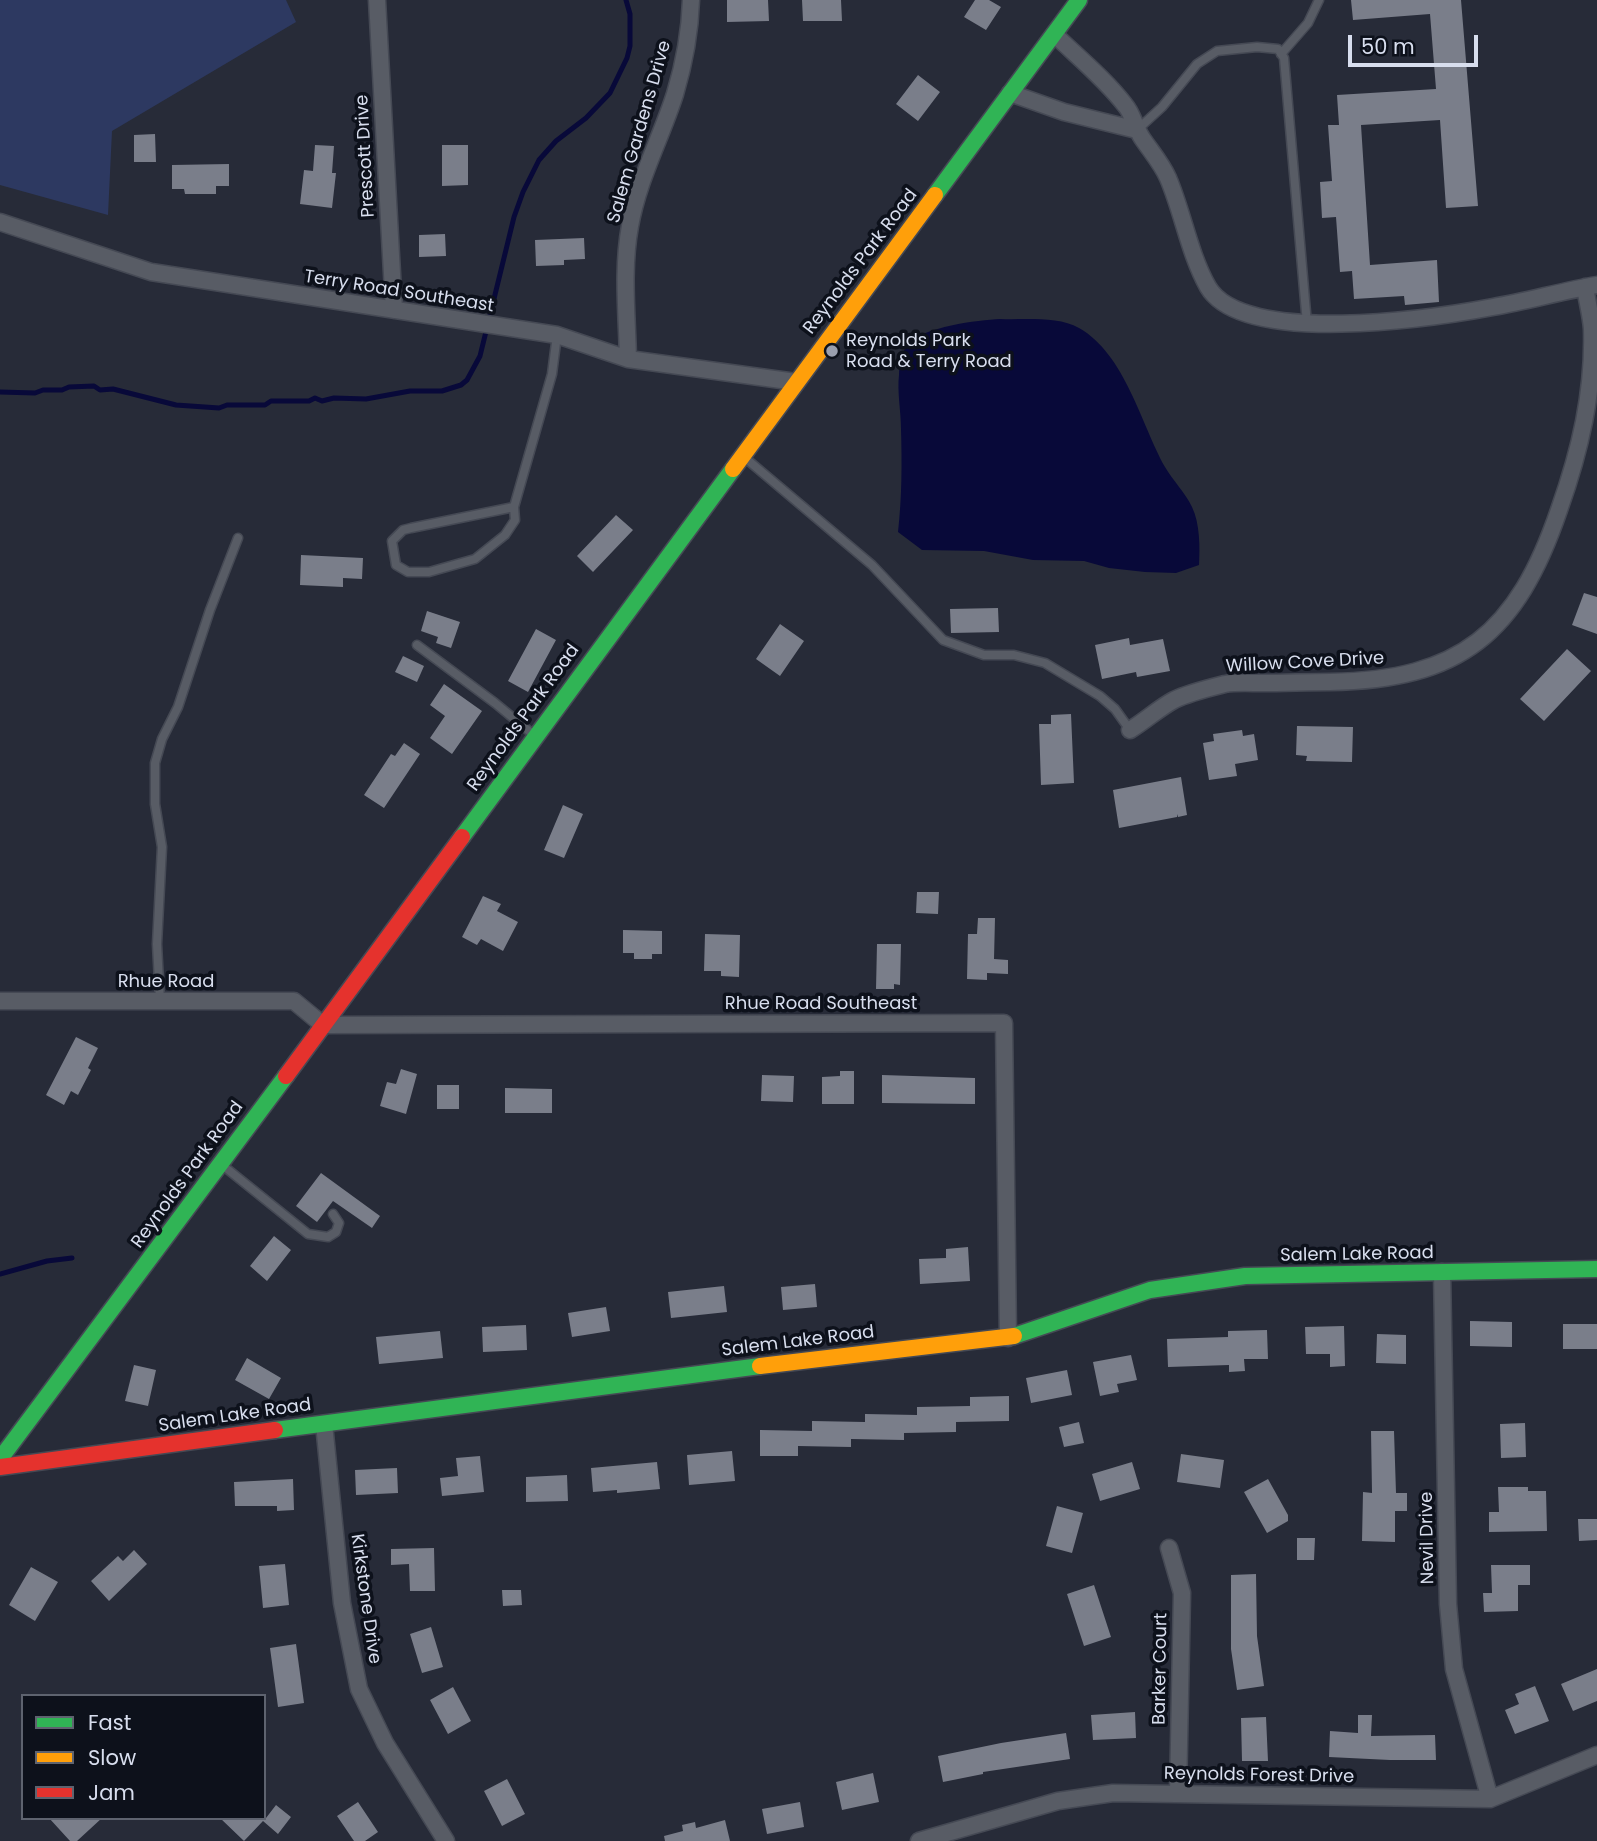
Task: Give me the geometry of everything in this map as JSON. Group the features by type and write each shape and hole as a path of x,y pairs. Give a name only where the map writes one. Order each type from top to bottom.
{"main road":[{"name":"Reynolds Park Road","path":"0,1459 221,1164 1079,0"},
{"name":"Salem Lake Road","path":"0,1467 851,1354 1008,1338 1150,1290 1245,1276 1597,1269"}],"street":[{"name":"Prescott Drive","path":"377,0 394,310"},
{"name":"Salem Gardens Drive","path":"628,359 626,270 630,225 675,94 690,28 691,0"},
{"path":"1054,34 1127,107 1137,130 1167,175 1199,266 1209,288 1219,300 1254,315 1307,324 1397,320 1492,308 1591,286"},
{"path":"1010,93 1064,112 1137,130"},
{"name":"Terry Road Southeast","path":"0,222 151,272 557,335 628,359 796,382"},
{"name":"Willow Cove Drive","path":"1130,730 1175,700 1227,684 1348,682 1395,677 1441,664 1481,640 1518,597 1538,564 1572,475 1589,397 1592,358 1591,286"},
{"name":"Rhue Road","path":"0,1000 294,1002 323,1025"},
{"name":"Rhue Road Southeast","path":"323,1025 1004,1023 1008,1338"},
{"name":"Nevil Drive","path":"1442,1272 1448,1604 1454,1669 1490,1799"},
{"name":"Kirkstone Drive","path":"324,1424 342,1603 359,1689 385,1743 446,1841"},
{"name":"Barker Court","path":"1169,1548 1182,1593 1178,1794"},
{"name":"Reynolds Forest Drive","path":"919,1841 1058,1801 1113,1793 1490,1799 1597,1755"}],"lane":[{"path":"1281,54 1308,23 1319,0"},
{"path":"1137,130 1162,107 1197,64 1217,51 1257,47 1278,49 1284,58 1307,324"},
{"path":"514,507 402,530 393,541 396,565 408,572 429,572 475,559 505,535 515,520 514,507 552,374 557,335"},
{"path":"742,455 872,565 943,640 984,656 1014,655 1045,663 1100,696 1115,709 1130,730"},
{"path":"160,1001 158,944 162,847 155,804 155,764 238,538"},
{"path":"417,645 535,736"},
{"path":"221,1164 308,1234 328,1237 336,1231 340,1223 332,1214"}],"shaded area":[{"path":"0,0 286,0 296,22 112,131 108,215 0,185"},
{"path":"1000,319 1041,319 1071,324 1095,340 1108,355 1130,391 1165,467 1195,513 1199,565 1176,573 1145,572 1109,568 1084,561 1033,560 984,551 922,550 898,532 902,467 899,381 904,351 915,338 938,329"}],"building":[{"path":"727,0 768,0 769,21 727,22"},
{"path":"802,0 841,0 842,21 803,21"},
{"path":"975,0 989,0 1001,7 986,30 964,17"},
{"path":"1351,0 1461,0 1478,206 1446,208 1440,120 1361,125 1370,265 1437,260 1439,302 1405,305 1404,296 1354,299 1352,271 1340,272 1336,217 1322,218 1320,182 1332,181 1328,125 1339,125 1337,95 1436,89 1430,14 1353,20"},
{"path":"918,75 940,92 918,121 896,104"},
{"path":"155,134 156,162 134,162 134,135"},
{"path":"315,145 334,146 332,173 336,173 332,208 300,204 304,170 313,171"},
{"path":"442,145 468,145 468,185 442,186"},
{"path":"229,164 229,186 216,186 216,194 185,194 184,189 172,189 172,165"},
{"path":"445,234 446,256 419,257 419,235"},
{"path":"584,238 585,259 564,260 564,265 536,266 535,240"},
{"path":"616,515 633,530 593,572 577,556"},
{"path":"301,555 363,558 362,579 343,578 343,587 300,585"},
{"path":"1584,593 1597,597 1597,634 1572,625"},
{"path":"998,608 999,632 951,633 950,609"},
{"path":"427,611 460,622 451,648 436,643 438,637 421,631"},
{"path":"780,624 804,641 780,676 756,659"},
{"path":"536,629 556,640 528,692 508,681"},
{"path":"1129,638 1130,645 1163,639 1170,671 1137,677 1136,672 1102,679 1095,645"},
{"path":"1567,649 1591,671 1544,721 1520,699"},
{"path":"403,656 424,666 417,682 395,672"},
{"path":"444,684 482,711 452,754 430,738 445,716 430,705"},
{"path":"1071,714 1074,783 1041,785 1039,724 1051,724 1051,715"},
{"path":"1297,726 1353,727 1352,762 1306,761 1307,756 1296,755"},
{"path":"1242,730 1243,736 1254,734 1258,760 1235,764 1237,776 1209,780 1203,743 1214,741 1213,734"},
{"path":"404,743 420,754 384,808 364,795 391,754 395,756"},
{"path":"1181,777 1187,815 1178,817 1177,814 1177,817 1119,828 1113,790"},
{"path":"563,805 583,814 564,858 544,850"},
{"path":"917,892 939,892 938,914 916,913"},
{"path":"483,896 501,904 497,911 518,922 503,951 481,939 477,945 462,937"},
{"path":"978,918 995,918 994,959 1008,960 1008,974 987,973 987,980 967,979 968,934 977,934"},
{"path":"623,930 662,931 662,954 652,954 652,959 634,959 634,953 623,953"},
{"path":"705,934 740,935 739,977 721,976 721,971 704,971"},
{"path":"877,944 901,944 900,985 894,984 894,989 876,989"},
{"path":"76,1037 98,1048 88,1068 91,1070 78,1095 71,1091 64,1105 46,1095"},
{"path":"401,1069 417,1074 406,1114 380,1106 387,1082 396,1084"},
{"path":"840,1071 854,1071 854,1104 822,1104 822,1077 840,1076"},
{"path":"762,1075 794,1076 793,1102 761,1101"},
{"path":"882,1075 975,1078 975,1104 882,1103"},
{"path":"437,1085 459,1085 459,1109 437,1109"},
{"path":"505,1088 552,1089 552,1113 505,1113"},
{"path":"321,1173 380,1216 372,1228 333,1201 317,1222 296,1206"},
{"path":"274,1236 291,1250 267,1281 250,1266"},
{"path":"968,1247 970,1281 920,1284 919,1259 946,1258 946,1249"},
{"path":"815,1284 817,1307 783,1310 781,1287"},
{"path":"724,1286 727,1312 671,1318 668,1292"},
{"path":"606,1307 610,1331 572,1337 568,1313"},
{"path":"1470,1321 1512,1322 1512,1347 1470,1346"},
{"path":"1563,1324 1597,1324 1597,1349 1563,1349"},
{"path":"526,1325 527,1350 483,1352 482,1327"},
{"path":"1344,1326 1345,1366 1330,1367 1330,1354 1306,1354 1305,1327"},
{"path":"1267,1330 1268,1359 1244,1359 1245,1371 1229,1372 1229,1365 1168,1367 1167,1339 1228,1337 1228,1331"},
{"path":"440,1331 443,1358 379,1364 376,1337"},
{"path":"1377,1334 1406,1335 1406,1364 1376,1363"},
{"path":"1131,1355 1137,1380 1117,1384 1119,1392 1100,1396 1093,1362"},
{"path":"247,1358 281,1378 269,1399 235,1380"},
{"path":"134,1365 156,1370 148,1406 125,1401"},
{"path":"1067,1370 1072,1395 1031,1403 1026,1378"},
{"path":"1009,1396 1009,1421 956,1422 956,1432 904,1433 904,1440 851,1439 851,1447 798,1446 798,1456 760,1456 760,1430 812,1431 812,1421 865,1422 865,1414 917,1415 917,1407 970,1406 970,1397"},
{"path":"1079,1422 1084,1443 1064,1447 1059,1427"},
{"path":"1525,1423 1526,1457 1501,1458 1500,1424"},
{"path":"1371,1431 1394,1431 1396,1493 1407,1493 1407,1511 1395,1511 1395,1542 1362,1541 1363,1492 1372,1493"},
{"path":"732,1451 735,1481 689,1485 687,1455"},
{"path":"1181,1454 1224,1460 1220,1488 1177,1482"},
{"path":"480,1456 484,1492 442,1496 440,1478 458,1476 456,1458"},
{"path":"657,1462 660,1489 593,1492 591,1468"},
{"path":"1132,1462 1140,1489 1100,1501 1092,1474"},
{"path":"397,1468 398,1493 356,1495 355,1470"},
{"path":"567,1475 568,1501 526,1502 526,1477"},
{"path":"293,1479 294,1510 277,1511 277,1506 235,1506 234,1482"},
{"path":"1268,1479 1288,1515 1288,1521 1267,1533 1244,1492"},
{"path":"1498,1487 1528,1487 1528,1491 1546,1491 1547,1531 1489,1532 1489,1512 1499,1512"},
{"path":"1057,1506 1083,1513 1072,1553 1046,1546"},
{"path":"1578,1519 1597,1519 1597,1540 1579,1541"},
{"path":"1297,1538 1315,1538 1314,1560 1297,1560"},
{"path":"434,1548 435,1591 410,1591 409,1564 391,1565 391,1549"},
{"path":"134,1550 147,1564 109,1601 91,1581 118,1556 123,1561"},
{"path":"285,1564 289,1605 263,1608 259,1566"},
{"path":"1491,1565 1530,1565 1530,1585 1518,1585 1518,1611 1484,1612 1483,1593 1492,1593"},
{"path":"31,1567 58,1582 35,1621 9,1605"},
{"path":"1256,1574 1257,1636 1264,1686 1237,1690 1231,1649 1231,1575"},
{"path":"1094,1585 1111,1637 1084,1646 1067,1594"},
{"path":"502,1590 521,1590 522,1605 503,1606"},
{"path":"431,1627 443,1667 422,1673 410,1634"},
{"path":"296,1644 304,1703 278,1707 270,1648"},
{"path":"1597,1669 1597,1701 1573,1711 1561,1684"},
{"path":"1535,1686 1549,1721 1515,1734 1505,1710 1519,1704 1515,1694"},
{"path":"453,1687 471,1721 448,1734 430,1700"},
{"path":"1135,1712 1136,1738 1093,1740 1091,1715"},
{"path":"1358,1715 1372,1715 1371,1736 1435,1735 1436,1760 1329,1757 1330,1731 1358,1733"},
{"path":"1266,1717 1268,1761 1242,1761 1241,1718"},
{"path":"1066,1733 1070,1759 983,1772 943,1782 938,1756"},
{"path":"873,1773 879,1802 842,1810 836,1782"},
{"path":"507,1779 525,1814 502,1826 484,1791"},
{"path":"358,1802 378,1832 365,1841 354,1841 337,1816"},
{"path":"800,1802 804,1827 767,1834 762,1809"},
{"path":"276,1805 291,1817 278,1834 263,1821 244,1841 222,1820 266,1820"},
{"path":"51,1820 100,1820 77,1841 70,1841"},
{"path":"725,1820 730,1841 665,1841 664,1836 683,1831 682,1825 695,1822 696,1828"}],"waterway":[{"path":"0,392 35,393 94,386 100,390 113,389 176,405 219,408 227,405 265,405 271,401 309,401 315,398 322,401 334,398 366,399 410,391 442,391 461,385 467,380 480,356 514,217 539,160 556,141 586,118 610,93 627,58 630,46 630,14 626,0"},
{"path":"0,1274 47,1261 72,1258"}],"traffic: fast":[{"path":"935,195 1079,0"},
{"path":"462,837 733,469"},
{"path":"0,1459 286,1076"},
{"path":"1014,1336 1150,1290 1245,1276 1597,1269"},
{"path":"275,1430 760,1366"}],"traffic: slow":[{"path":"733,469 935,195"},
{"path":"760,1366 1014,1336"}],"traffic: jam":[{"path":"286,1076 462,837"},
{"path":"0,1467 275,1430"}],"place":[{"name":"Reynolds Park Road & Terry Road","path":"832,351"}]}
